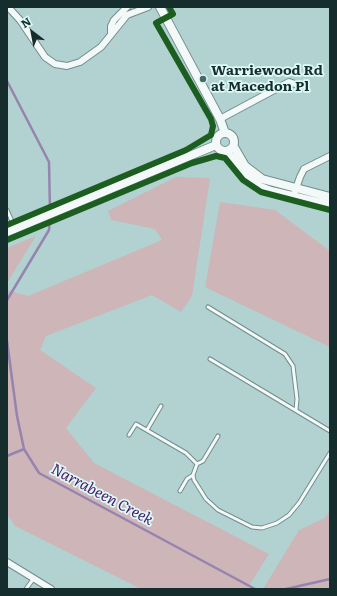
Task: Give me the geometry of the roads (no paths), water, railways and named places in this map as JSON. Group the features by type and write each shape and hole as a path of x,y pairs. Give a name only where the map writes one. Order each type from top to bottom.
{"street":[{"path":"8,7 20,20 45,56 60,66 75,64 85,59 101,47 111,34 118,28 127,15 148,7"},
{"path":"111,34 111,26 114,20 127,7"},
{"path":"160,7 220,119 225,133 232,136 235,141 230,149"},
{"path":"220,119 289,82 298,85"},
{"path":"225,133 217,137 216,145 220,150 230,149"},
{"path":"11,230 216,145"},
{"path":"230,149 253,174 267,182 330,205"},
{"path":"294,193 304,169 330,156"},
{"path":"294,193 330,197"},
{"path":"7,562 51,589"}],"lane":[{"path":"7,210 11,230"},
{"path":"208,307 286,354 293,366 297,400 296,410"},
{"path":"210,359 330,430"},
{"path":"147,430 161,406"},
{"path":"129,435 136,424 186,453 197,464"},
{"path":"180,491 193,474 197,464 203,461 218,436"},
{"path":"193,474 199,490 218,510 252,527 262,528 277,523 289,515 299,503 330,453"},
{"path":"26,589 34,578"}],"waterway":[{"name":"Narrabeen Creek","path":"7,81 49,162 50,212"},
{"name":"Narrabeen Creek","path":"7,300 49,230 50,217"},
{"name":"Narrabeen Creek","path":"7,341 17,416 24,449 39,473 255,589"},
{"path":"7,456 24,449"},
{"name":"Narrabeen Creek","path":"286,589 330,579"}],"place":[{"name":"Warriewood Rd at Macedon Pl","path":"203,79"}]}
